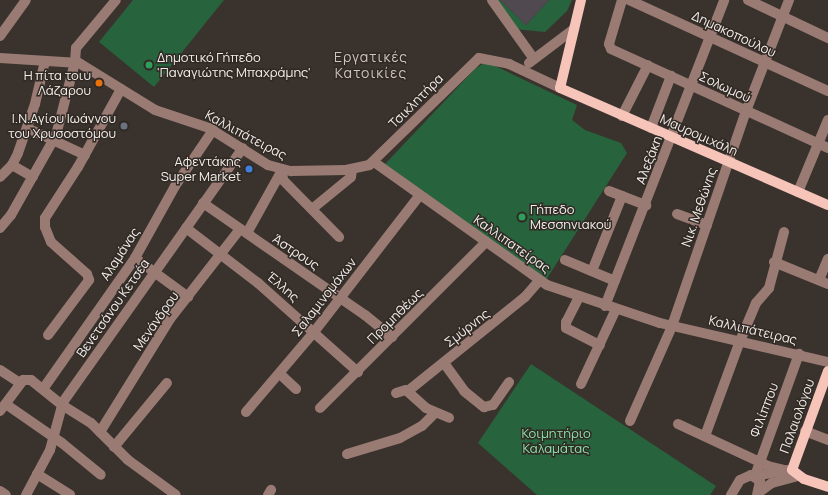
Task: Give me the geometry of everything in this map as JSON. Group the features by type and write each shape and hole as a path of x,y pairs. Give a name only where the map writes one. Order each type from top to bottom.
{"main road":[{"path":"560,88 581,0"},
{"name":"Μαυρομιχάλη","path":"560,88 828,205"},
{"name":"Παλαιολόγου","path":"793,473 805,431 828,371"},
{"path":"793,473 828,487"}],"street":[{"path":"0,36 26,0"},
{"path":"0,228 11,215 54,140 75,62 76,48 116,0"},
{"path":"492,0 534,59"},
{"name":"Σολωμού","path":"622,0 609,44 611,49 828,148"},
{"name":"Δημακοπούλου","path":"629,0 828,91"},
{"name":"Αλεξάκη","path":"605,306 646,205 724,0"},
{"path":"748,0 828,38"},
{"name":"Νικ. Μεθώνης","path":"630,421 672,326 746,110 789,0"},
{"path":"560,88 521,68 574,29"},
{"name":"Καλλιπάτειρας","path":"0,58 75,62 91,68 155,110 213,130 282,170 352,170 374,162"},
{"name":"Τσικλητήρα","path":"374,162 476,59 493,59 521,68"},
{"path":"0,177 12,165 27,128 45,61"},
{"path":"622,116 648,66"},
{"path":"651,128 670,76"},
{"path":"48,335 81,294 89,280 87,274 51,242 45,222 51,207 85,155 121,89"},
{"path":"798,192 828,120"},
{"path":"27,128 85,155"},
{"name":"Αλαμάνας","path":"43,389 134,258 175,186 213,130"},
{"name":"Βενετσάνου Κετσέα","path":"26,495 38,474 54,438 62,406 154,272 243,148"},
{"name":"Καλλιπατείρας","path":"374,162 539,281 605,306 672,326"},
{"path":"12,165 33,177"},
{"path":"282,170 283,180 339,236"},
{"name":"Μενάνδρου","path":"100,432 162,332 188,297 243,231 282,170"},
{"path":"312,209 351,177 352,170"},
{"path":"610,191 646,205"},
{"name":"Σαλαμινομάχων","path":"246,412 280,374 314,332 420,195"},
{"path":"592,271 622,196"},
{"name":"Άστρους","path":"203,203 376,323 392,338"},
{"path":"677,214 707,225"},
{"name":"Έλλης","path":"186,228 222,255 314,332 358,372"},
{"path":"705,436 740,341 756,303 769,288 774,262 784,232"},
{"name":"Προμηθέως","path":"320,408 392,338 486,242"},
{"path":"134,258 188,297"},
{"path":"774,262 824,282 828,259"},
{"path":"565,260 615,281"},
{"name":"Σμύρνης","path":"408,391 526,297 539,281"},
{"path":"579,297 566,322 566,328 600,345"},
{"path":"581,384 616,309"},
{"name":"Καλλιπάτειρας","path":"672,326 799,354 828,362"},
{"name":"Φιλίππου","path":"755,476 799,354"},
{"path":"444,363 464,391 484,407 493,405 508,382"},
{"path":"0,370 20,383"},
{"path":"280,374 296,390"},
{"path":"0,411 20,383 28,379 43,389 62,406 100,432 114,447 158,484 176,495"},
{"path":"114,447 167,384"},
{"path":"396,393 404,389 422,405 435,413 449,418"},
{"path":"10,407 54,438 101,475"},
{"path":"347,454 400,438 422,426 435,413"},
{"path":"678,424 760,462 793,473"},
{"path":"805,431 828,440"},
{"path":"731,495 743,477 793,473"},
{"path":"758,494 772,484 793,473"},
{"path":"38,474 70,495"},
{"path":"755,476 760,481 758,494"},
{"path":"0,491 6,495"}],"green space":[{"name":"Δημοτικό Γήπεδο 'Παναγιώτης Μπαχράμης'","path":"133,0 224,0 154,87 99,42"},
{"path":"495,0 500,0 526,25 549,0 572,0 567,11 545,32 515,29"},
{"name":"Γήπεδο Μεσσηνιακού","path":"484,63 493,65 577,105 572,120 585,130 621,143 627,153 546,280 385,164 475,69"},
{"name":"Κοιμητήριο Καλαμάτας","path":"531,364 716,486 710,495 537,495 478,443"}],"building":[{"path":"500,0 549,0 526,25"}],"place":[{"name":"Δημοτικό Γήπεδο 'Παναγιώτης Μπαχράμης'","path":"149,65"},
{"name":"Η πίτα τοιυ Λάζαρου","path":"99,83"},
{"name":"Ι.Ν.Αγίου Ιωάννου του Χρυσοστόμου","path":"124,126"},
{"name":"Αφεντάκης Super Market","path":"249,169"},
{"name":"Γήπεδο Μεσσηνιακού","path":"522,217"}],"district":[{"name":"Εργατικές Κατοικίες","path":"371,66"}]}
